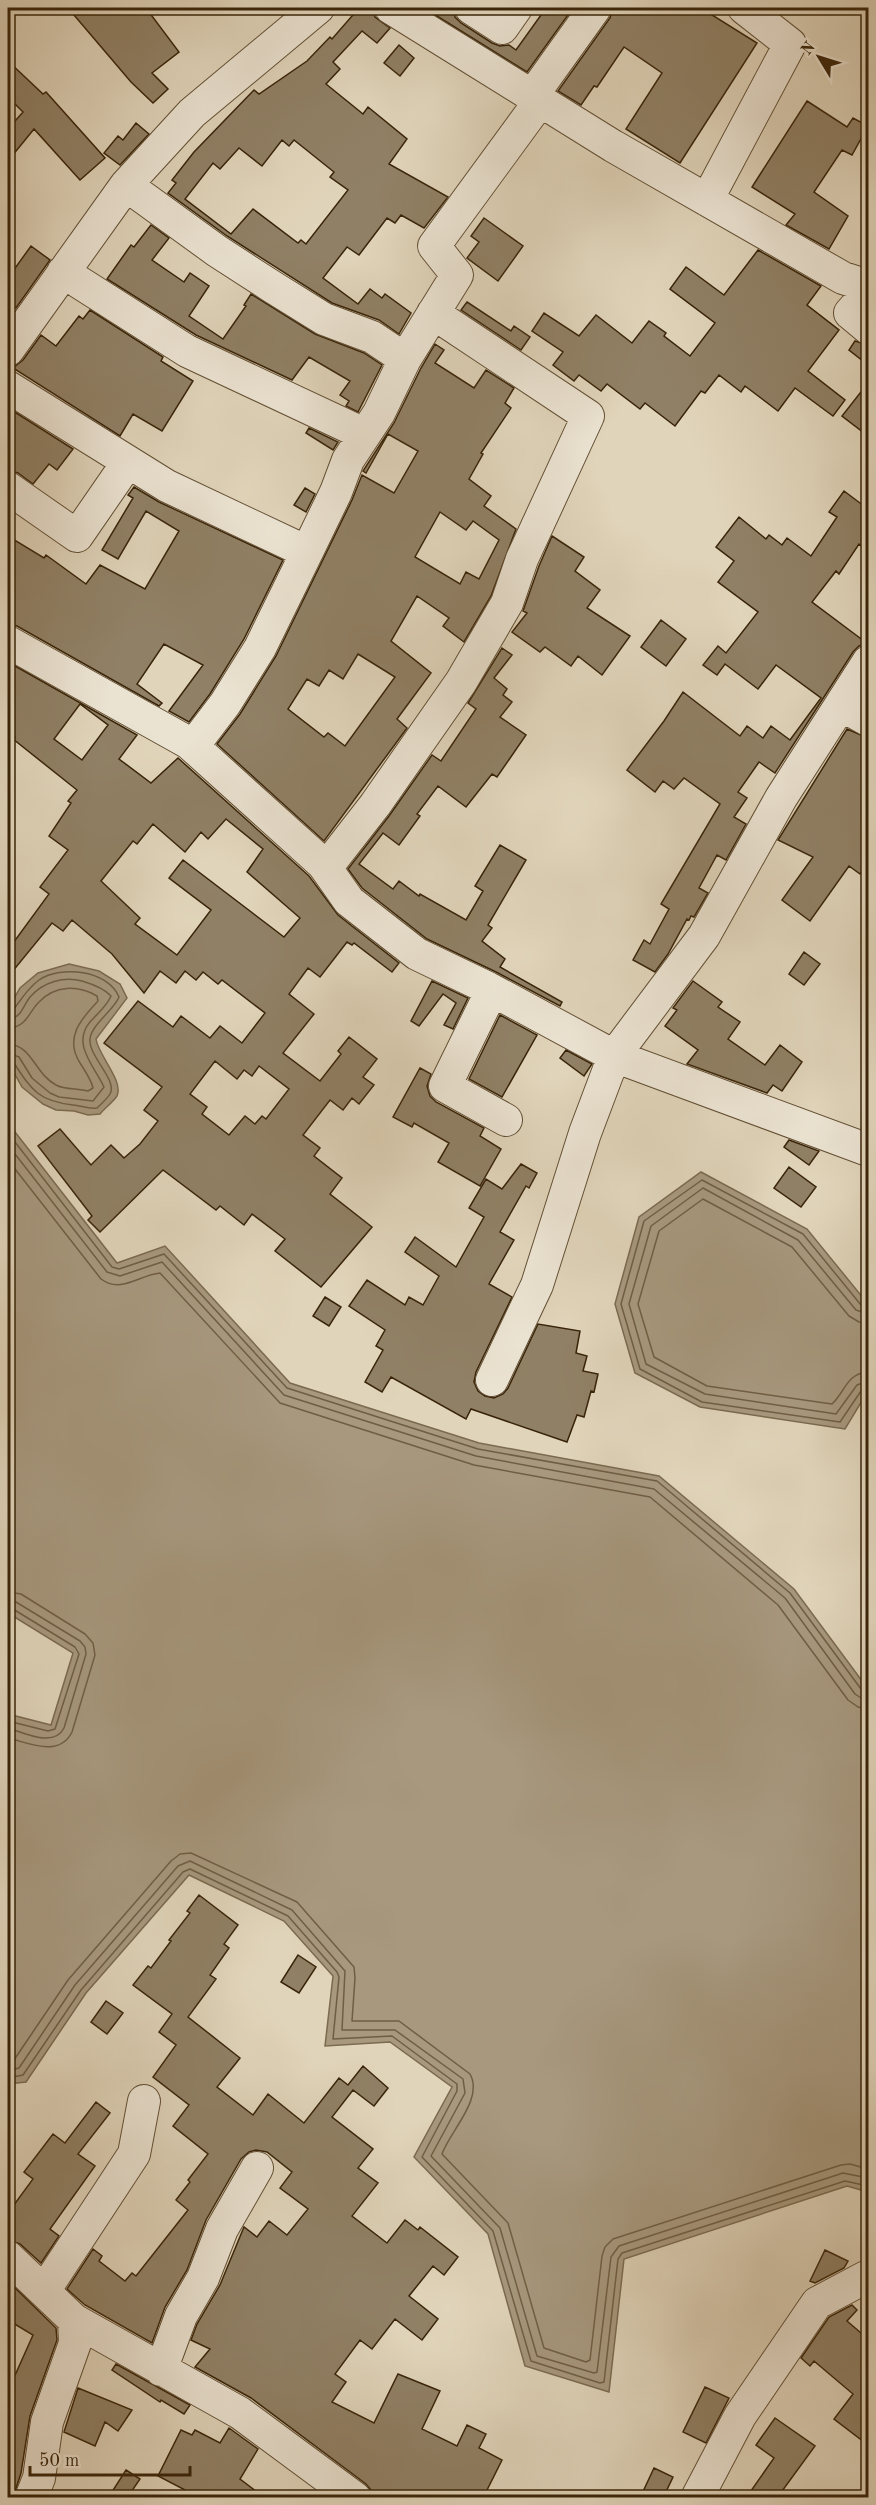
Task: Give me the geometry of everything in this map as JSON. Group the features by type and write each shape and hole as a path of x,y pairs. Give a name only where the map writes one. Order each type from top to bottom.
{"street":[{"path":"8,350 126,185 192,113 318,8"},
{"path":"391,8 707,200 843,278 868,286"},
{"path":"431,33 452,8"},
{"path":"471,8 502,28 516,8"},
{"path":"193,746 225,704 260,648 336,492 348,460 379,413 405,359 456,275 434,246 595,8"},
{"path":"707,200 790,44 744,8"},
{"path":"126,185 270,286 324,319 372,337 405,359"},
{"path":"63,272 187,351 364,434"},
{"path":"868,293 850,313 868,328"},
{"path":"326,868 375,805 461,682 507,603 522,559 588,416 433,313"},
{"path":"8,387 167,486 307,552"},
{"path":"8,488 78,536 128,462"},
{"path":"8,642 193,746 326,868 349,901 417,954 492,990 614,1056 868,1150"},
{"path":"492,1380 537,1285 585,1133 614,1056 704,936 781,798 868,662"},
{"path":"841,705 868,720"},
{"path":"492,990 445,1086 506,1120"},
{"path":"44,2291 134,2154 144,2101"},
{"path":"160,2370 181,2316 203,2278 217,2238 258,2168"},
{"path":"8,2257 74,2320 240,2414 355,2498"},
{"path":"697,2498 740,2416 817,2303 866,2277 868,2279"},
{"path":"31,2498 39,2478 47,2422 75,2343 74,2320"}],"water":[{"path":"69,964 99,971 120,984 127,998 96,1039 114,1076 118,1090 117,1096 100,1114 88,1115 56,1110 43,1104 22,1087 8,1062 8,1009 20,988 38,973"},
{"path":"8,1123 117,1263 165,1246 290,1383 479,1443 659,1476 794,1589 868,1689 868,2192 847,2186 624,2259 609,2392 525,2366 488,2234 414,2157 452,2087 390,2042 325,2046 333,1976 284,1921 189,1875 86,1993 26,2082 8,2084 8,1714 51,1725 73,1653 8,1613"},
{"path":"701,1172 807,1229 868,1304 868,1391 845,1429 700,1407 635,1373 615,1304 639,1217"}],"building":[{"path":"68,8 146,8 179,52 152,73 168,89 153,103 131,82"},
{"path":"359,8 373,8 375,17 390,28 377,43 362,31 333,62 340,69 326,84 363,114 368,107 407,139 389,164 448,197 424,228 401,215 395,223 387,218 359,255 347,247 323,278 358,304 370,289 382,298 385,294 411,313 399,334 379,320 332,303 227,236 168,193 176,183 172,180 194,152 254,90 259,94 307,61 330,37 332,39","holes":["282,140 289,146 294,140 334,172 330,177 348,190 306,244 301,240 298,243 253,209 231,234 185,199 213,163 220,169 239,148 262,166"]},
{"path":"424,8 453,8 455,17 461,23 492,43 500,46 509,45 516,50 546,8 573,8 527,72"},
{"path":"613,8 701,8 757,43 680,163 626,129 662,73 624,47 597,87 594,86 581,105 558,91 610,18"},
{"path":"399,45 414,58 400,76 384,63"},
{"path":"8,61 43,94 46,92 105,158 80,180 34,129 8,161 8,129 23,112 8,97"},
{"path":"807,101 847,127 853,118 868,126 852,155 842,150 814,192 848,216 829,249 786,225 795,214 752,187"},
{"path":"136,123 149,134 120,165 104,153 118,136 123,140"},
{"path":"484,218 523,246 498,281 467,258 479,242 471,236"},
{"path":"151,225 169,238 152,260 184,282 190,273 209,286 189,316 223,339 246,306 244,305 251,294 315,334 364,353 382,365 358,412 346,406 349,401 340,395 350,381 309,357 292,380 196,335 107,279 131,245 134,247"},
{"path":"31,246 50,260 16,308 8,302 8,278"},
{"path":"758,250 821,286 807,305 839,330 808,371 845,400 833,416 795,388 778,411 745,386 741,392 719,375 705,393 701,391 675,426 645,403 640,409 607,384 601,391 579,375 574,381 553,365 563,352 532,331 544,313 579,336 596,315 632,343 649,321 666,333 664,336 690,356 715,323 670,289 686,267 724,295"},
{"path":"467,302 511,331 514,326 530,337 521,350 461,310"},
{"path":"90,310 163,357 161,361 193,381 162,431 133,414 120,436 13,368 23,360 41,335 56,346 79,316 83,319"},
{"path":"855,341 868,345 868,365 849,350"},
{"path":"435,344 444,350 435,363 474,388 486,370 514,388 505,403 511,408 481,453 483,454 469,479 491,496 484,506 516,529 491,596 464,642 443,626 449,618 417,596 391,641 431,673 397,719 407,728 324,841 217,744 240,714 276,656 362,475 394,493 418,451 388,434 366,473 363,471 394,423","holes":["440,512 466,530 473,521 499,540 479,579 466,572 460,584 415,557","358,654 395,677 345,746 328,733 324,737 288,709 307,679 319,686 329,670 343,679"]},
{"path":"868,383 868,436 842,416"},
{"path":"10,409 73,449 57,470 49,464 33,484 18,473 8,470 8,412"},
{"path":"309,428 338,442 333,450 306,433"},
{"path":"134,487 159,502 283,560 244,639 210,694 189,722 169,711 203,665 164,644 137,684 162,703 159,706 17,626 8,624 8,536 44,558 46,555 86,584 100,565 145,589 179,531 146,511 118,559 102,550 133,498 128,495"},
{"path":"305,488 315,494 306,512 294,505"},
{"path":"844,491 868,509 868,551 859,544 839,574 836,571 812,602 868,644 859,646 853,652 775,773 759,762 738,792 747,798 734,817 746,824 726,860 717,855 699,888 708,893 694,917 687,919 668,954 655,972 633,960 644,940 650,944 669,909 661,904 720,804 684,778 674,789 663,781 655,792 627,770 683,692 740,736 747,726 763,738 771,726 790,740 821,698 776,665 758,689 725,664 717,675 703,665 718,646 726,653 758,612 718,582 734,561 716,547 739,517 766,539 769,535 782,545 787,538 811,556 837,517 829,512"},
{"path":"552,536 584,557 575,571 600,590 587,608 630,636 602,675 578,656 571,666 545,647 540,652 512,632 527,613 523,611"},
{"path":"661,620 686,639 666,666 641,647"},
{"path":"502,648 512,655 494,678 507,689 503,695 512,702 500,717 526,735 497,777 492,774 466,807 438,786 417,814 420,816 399,845 383,833 359,864 393,889 399,881 419,896 420,894 466,920 483,891 475,886 500,845 526,860 488,925 492,928 482,941 505,959 500,967 562,1002 560,1006 427,939 362,888 348,869 432,755 441,761 476,709 468,703"},
{"path":"8,662 137,735 119,759 151,783 178,758 309,876 338,915 399,963 392,972 354,943 352,945 347,942 320,977 308,968 289,994 314,1014 283,1053 320,1081 341,1054 338,1051 349,1037 377,1059 363,1077 374,1085 359,1104 352,1098 343,1110 330,1100 303,1135 320,1148 314,1156 342,1178 330,1194 372,1227 321,1287 275,1251 285,1239 252,1214 244,1225 220,1206 216,1210 163,1170 100,1232 88,1220 92,1216 38,1146 60,1129 91,1165 111,1145 124,1158 140,1144 158,1121 144,1110 162,1087 104,1043 138,1001 173,1027 181,1016 210,1038 220,1026 242,1043 265,1013 222,980 218,984 203,972 196,980 185,971 176,983 160,971 144,993 112,954 72,920 63,931 52,923 8,977 8,950 49,894 40,887 68,850 49,836 71,803 68,801 77,790 13,739 15,737 8,732","holes":["80,704 108,725 82,760 54,739","226,819 263,849 247,872 300,918 284,937 183,860 169,878 211,910 177,955 135,924 140,918 101,881 133,841 137,844 153,824 185,852 201,832 208,839","215,1061 237,1079 244,1070 252,1076 259,1066 289,1089 266,1119 262,1116 255,1124 245,1116 229,1135 202,1114 207,1107 190,1094"]},
{"path":"847,729 868,738 868,862 860,874 849,866 810,921 782,900 813,857 778,840"},
{"path":"804,952 820,964 804,985 789,974"},
{"path":"432,981 468,998 453,1029 444,1025 456,1003 443,994 419,1026 411,1021"},
{"path":"693,981 722,1002 718,1007 740,1022 728,1039 765,1065 780,1045 802,1062 782,1091 773,1085 767,1093 687,1064 698,1050 665,1026 677,1010 673,1008"},
{"path":"500,1015 537,1035 502,1097 469,1079"},
{"path":"566,1050 592,1064 584,1076 560,1058"},
{"path":"420,1068 431,1074 427,1086 430,1096 436,1102 484,1128 480,1136 501,1149 480,1186 438,1162 449,1143 414,1123 412,1127 393,1117"},
{"path":"789,1140 819,1151 809,1165 784,1147"},
{"path":"521,1164 537,1173 529,1188 526,1186 500,1232 514,1240 489,1284 512,1297 476,1372 474,1382 478,1391 485,1396 494,1398 503,1394 538,1324 580,1331 576,1353 587,1356 583,1371 598,1374 584,1417 577,1415 567,1442 471,1409 466,1419 391,1377 382,1392 365,1382 383,1350 376,1346 385,1330 349,1306 367,1280 405,1305 409,1297 423,1305 439,1276 405,1252 415,1237 456,1267 484,1217 469,1208 486,1179 502,1189"},
{"path":"789,1167 816,1187 801,1207 774,1188"},
{"path":"325,1297 341,1307 329,1326 313,1316"},
{"path":"199,1895 238,1925 224,1944 229,1948 210,1975 216,1979 188,2017 240,2058 217,2087 253,2115 268,2094 304,2123 339,2078 348,2085 363,2066 388,2088 374,2106 353,2090 332,2117 373,2149 358,2168 378,2183 352,2216 387,2243 405,2220 418,2230 420,2227 458,2257 444,2275 433,2266 409,2296 438,2319 422,2340 395,2319 372,2349 360,2340 335,2374 346,2382 332,2402 374,2423 398,2374 440,2391 422,2429 457,2446 467,2425 486,2434 479,2448 502,2460 483,2498 373,2498 366,2484 251,2398 195,2367 210,2349 191,2340 197,2324 220,2285 244,2227 257,2237 269,2221 287,2235 308,2209 280,2188 292,2172 267,2152 256,2150 249,2152 241,2159 206,2220 187,2270 165,2307 152,2343 85,2305 67,2289 93,2249 102,2256 99,2261 125,2281 132,2273 136,2276 188,2210 176,2200 208,2154 173,2126 189,2105 153,2077 176,2045 159,2032 172,2014 133,1985 148,1966 151,1968 171,1941 169,1940 190,1913 187,1911"},
{"path":"298,1955 316,1967 299,1993 281,1982"},
{"path":"106,2001 123,2013 107,2034 91,2022"},
{"path":"96,2102 110,2113 78,2154 95,2166 50,2229 59,2236 41,2263 20,2244 8,2240 8,2213 33,2179 24,2172 53,2134 65,2143"},
{"path":"825,2250 848,2261 844,2268 815,2283 810,2281"},
{"path":"8,2281 56,2328 57,2340 30,2416 21,2473 13,2498 8,2498 8,2391 33,2335 8,2320"},
{"path":"852,2305 857,2310 847,2321 868,2339 868,2445 834,2419 853,2394 814,2361 810,2366 801,2358 829,2317"},
{"path":"116,2364 190,2405 184,2414 161,2400 160,2402 112,2370"},
{"path":"705,2387 729,2398 706,2443 683,2432"},
{"path":"78,2388 132,2410 118,2431 105,2422 95,2446 64,2432"},
{"path":"775,2418 815,2446 777,2498 746,2498 774,2458 756,2445"},
{"path":"229,2428 258,2449 240,2479 265,2498 185,2498 189,2492 158,2476 181,2430 192,2435 195,2430 220,2443"},
{"path":"654,2468 673,2477 663,2498 640,2498"},
{"path":"126,2470 140,2479 127,2498 108,2498"}]}
